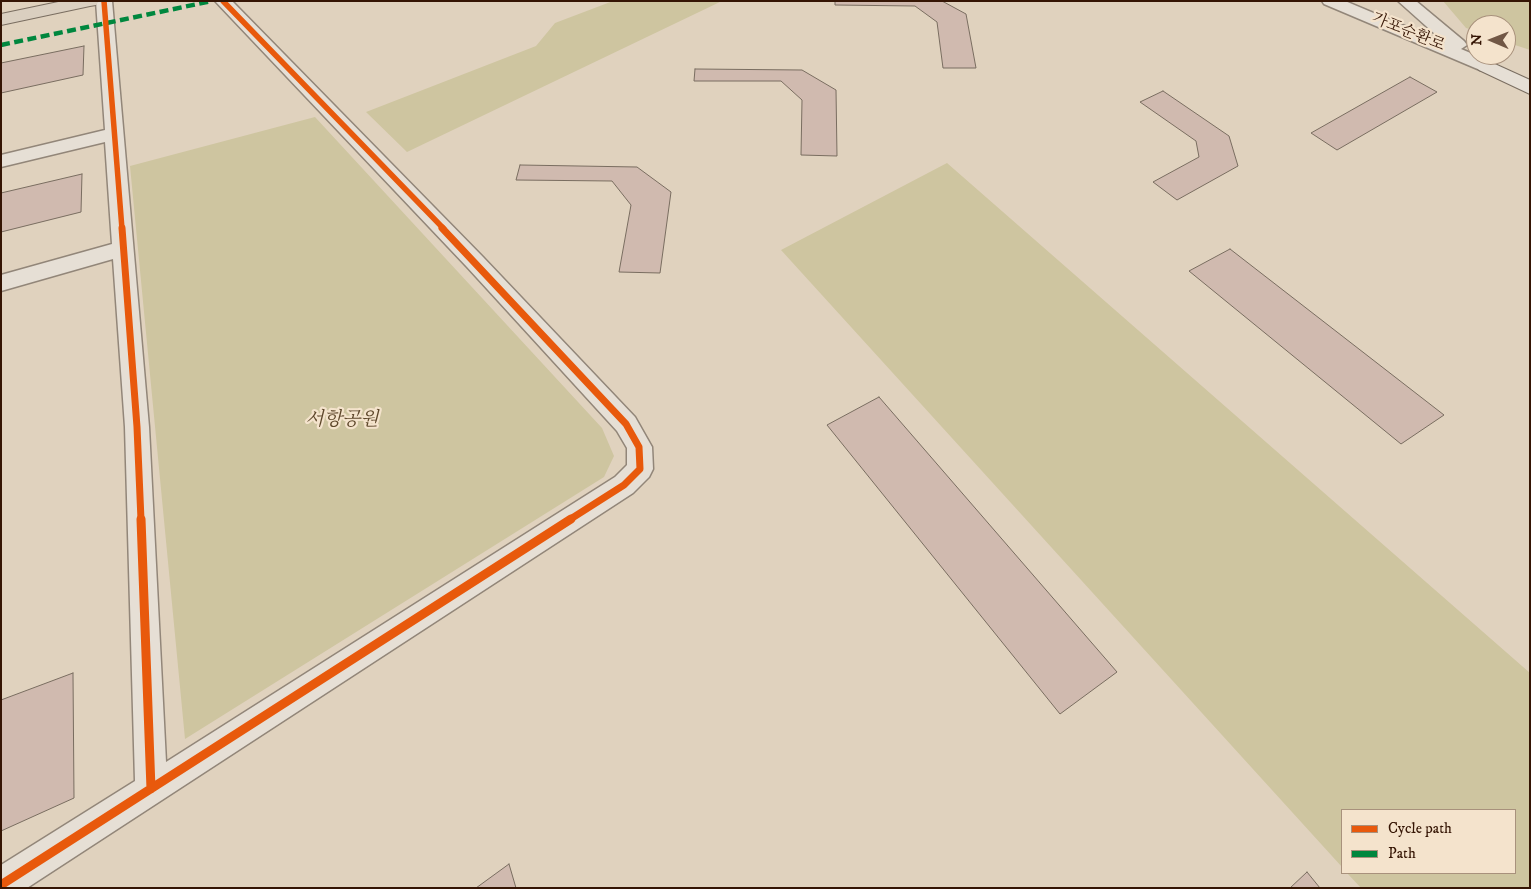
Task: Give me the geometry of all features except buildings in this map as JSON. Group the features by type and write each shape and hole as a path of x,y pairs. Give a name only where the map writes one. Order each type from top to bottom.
{"main road":[{"path":"1,20 90,1"}],"street":[{"path":"104,1 137,428 151,790"},
{"path":"1,885 624,485 640,469 640,447 626,424 475,262 223,1"},
{"name":"가포순환로","path":"1330,1 1486,66 1530,88"},
{"name":"가포순환로","path":"1406,1 1443,34 1486,66"},
{"path":"1,161 114,134"},
{"path":"1,283 124,249"}],"green space":[{"path":"613,1 722,1 407,152 366,112 536,46 555,23"},
{"path":"1443,1 1530,1 1530,50 1516,45 1516,15 1466,15 1466,28"},
{"name":"서항공원","path":"315,117 602,428 614,456 604,477 185,739 130,166"},
{"path":"947,163 1530,673 1530,888 1361,888 1348,874 1516,874 1516,809 1341,809 1341,866 781,250"}],"marked path":[{"path":"1,45 212,1"}],"cycle path":[{"path":"104,1 137,427 151,789"},
{"path":"1,885 624,485 640,469 639,447 626,424 475,262 223,1"}]}
